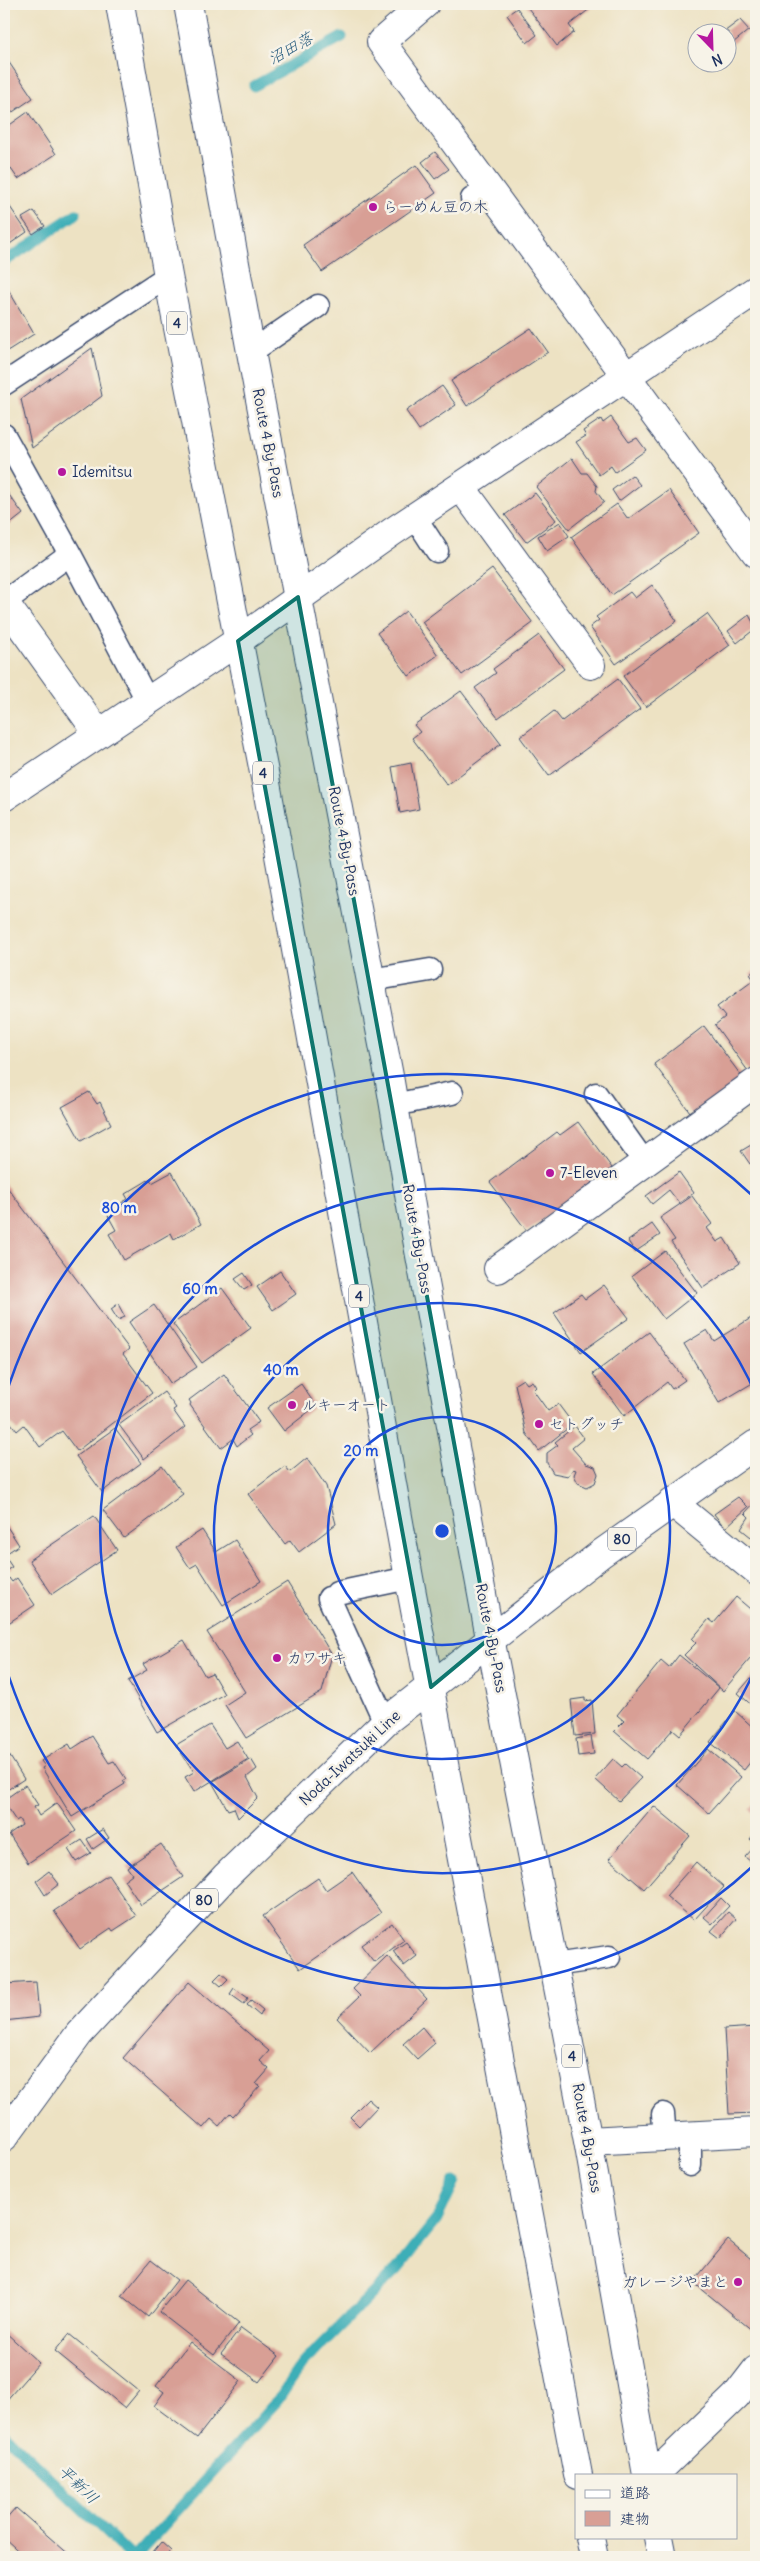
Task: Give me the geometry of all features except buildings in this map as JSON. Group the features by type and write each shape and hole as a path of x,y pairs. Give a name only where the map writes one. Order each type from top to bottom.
{"main road":[{"name":"4","path":"120,4 168,276 267,792 409,1578 578,2474"},
{"name":"Route 4 By-Pass","path":"188,4 251,352 371,980 490,1638 588,2141 647,2474"},
{"path":"425,4 381,42 405,90 480,194 626,378 756,553"},
{"path":"4,797 238,641 298,597 415,517 756,290"},
{"path":"461,487 591,665"},
{"path":"4,602 98,733"},
{"path":"498,1269 756,1082"},
{"name":"Noda-Iwatsuki Line","path":"8,2124 80,2034 226,1876 386,1722 490,1638 672,1502 756,1444"},
{"path":"672,1502 756,1571"},
{"path":"588,2141 673,2129 756,2132"},
{"path":"655,2474 736,2396 756,2370"},
{"path":"590,2538 594,2557"},
{"path":"658,2538 662,2557"}],"lane":[{"path":"4,384 168,276"},
{"path":"251,352 318,306"},
{"path":"4,435 70,554 147,700"},
{"path":"415,517 437,552"},
{"path":"4,602 70,554"},
{"path":"371,980 430,970"},
{"path":"394,1106 452,1093"},
{"path":"596,1094 645,1162"},
{"path":"386,1722 333,1595 409,1578"},
{"path":"554,1965 610,1957"},
{"path":"673,2129 690,2165"}],"highlighted area":[{"path":"298,597 490,1638 431,1687 409,1578 238,641"}],"waterway":[{"name":"沼田落","path":"254,86 342,37"},
{"name":"沼田落","path":"4,262 76,214"},
{"path":"135,2557 278,2400 302,2364 397,2269 437,2219 455,2181"},
{"name":"平新川","path":"4,2434 132,2557"}],"place":[{"name":"らーめん豆の木","path":"373,207"},
{"name":"Idemitsu","path":"62,472"},
{"name":"7-Eleven","path":"550,1173"},
{"name":"ルキーオート","path":"292,1405"},
{"name":"セトグッチ","path":"539,1424"},
{"name":"カワサキ","path":"277,1658"},
{"name":"ガレージやまと","path":"738,2282"}]}
